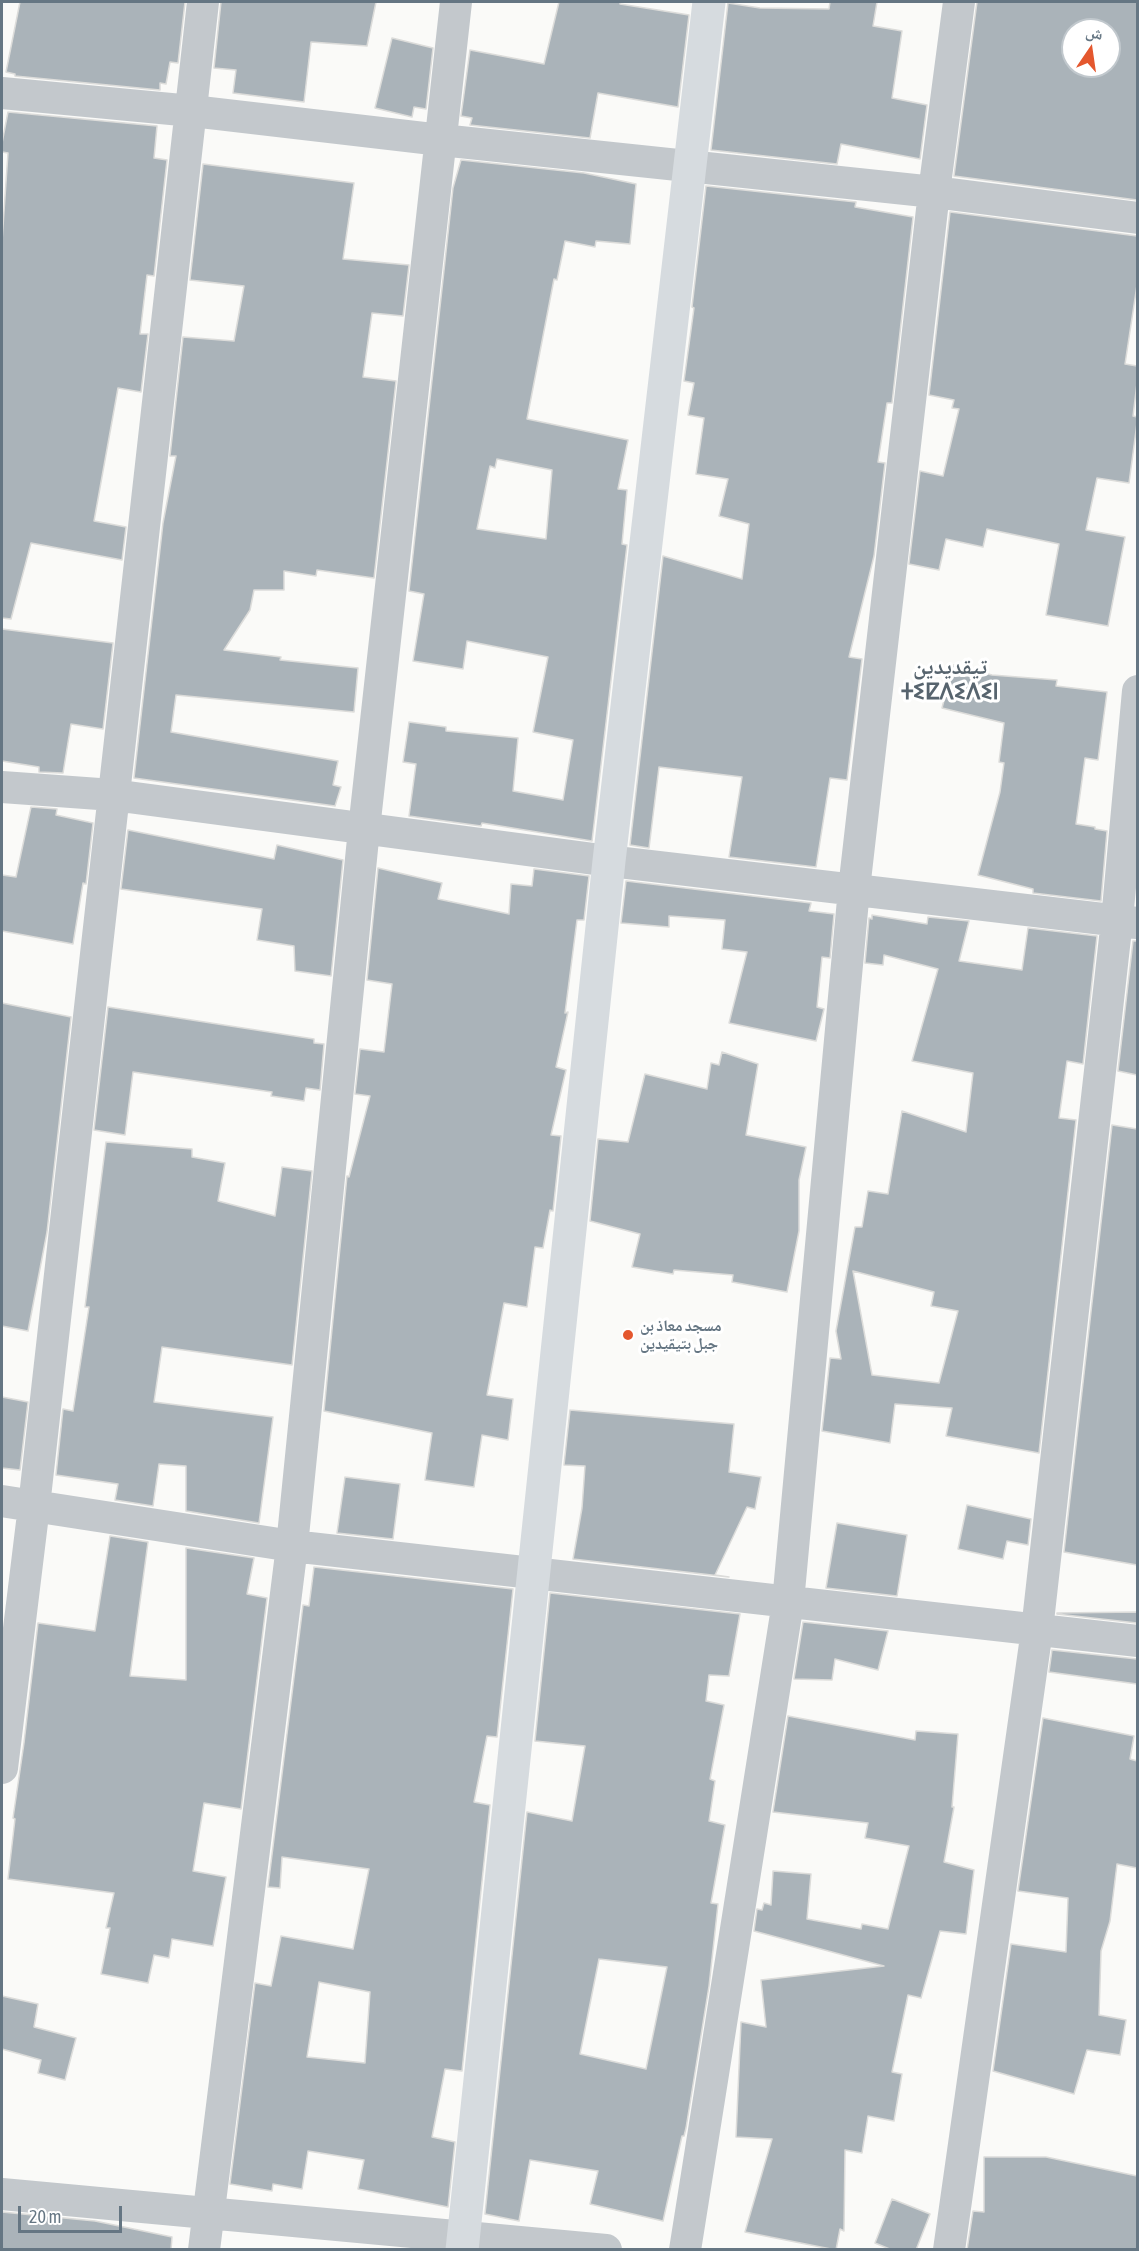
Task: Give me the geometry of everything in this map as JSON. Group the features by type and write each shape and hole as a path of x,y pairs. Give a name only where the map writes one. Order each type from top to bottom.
{"street":[{"path":"2,1768 34,1506 203,2"},
{"path":"204,2250 292,1546 364,829 456,2"},
{"path":"463,2242 609,861 709,2"},
{"path":"685,2250 788,1602 854,889 934,192 959,2"},
{"path":"2,93 192,111 441,140 934,192 1137,218"},
{"path":"949,2250 1037,1630 1127,922 1137,691"},
{"path":"2,787 113,795 609,861 1127,922"},
{"path":"2,1501 292,1546 1137,1641"},
{"path":"2,2194 463,2242 606,2250"}],"building":[{"path":"20,2 185,2 178,63 170,62 166,84 160,83 160,90 15,76 15,74 6,72"},
{"path":"221,2 376,2 367,46 311,42 304,102 233,93 236,70 214,68"},
{"path":"559,2 620,2 620,4 689,15 678,107 598,93 590,138 470,125 472,118 461,116 470,50 544,64"},
{"path":"830,2 877,2 873,26 902,31 892,98 927,105 920,159 841,144 837,164 711,150 728,3 760,8 829,9"},
{"path":"977,2 1137,2 1137,200 954,176"},
{"path":"392,38 433,48 426,109 414,107 412,117 375,108"},
{"path":"8,112 157,126 154,158 167,160 154,276 147,275 140,334 148,334 141,392 118,388 94,521 126,527 122,560 31,543 11,619 2,618 2,241 8,153 2,152 2,143"},
{"path":"461,160 584,173 636,184 630,244 596,241 595,247 565,241 557,280 554,279 527,419 628,440 618,489 627,490 622,544 627,545 592,841 482,823 481,826 409,816 416,764 403,762 409,722 446,727 446,731 518,738 513,791 563,800 573,740 533,732 548,657 467,641 463,669 413,661 424,594 409,591 453,188","holes":["497,459 552,470 546,539 477,529 490,466 495,468"]},
{"path":"203,164 354,183 343,259 409,265 403,316 372,313 363,377 396,381 374,578 317,570 316,576 284,571 284,590 254,590 250,610 224,650 281,657 280,660 358,668 354,712 176,695 171,732 338,761 333,785 341,787 335,806 134,778 163,523 176,456 170,456 183,337 234,341 244,286 190,280"},
{"path":"706,186 856,202 855,207 913,217 892,403 887,403 878,462 885,463 874,556 849,657 862,659 847,780 830,778 816,867 729,857 742,777 659,767 649,848 630,845 663,556 742,579 749,524 719,516 728,479 696,474 704,418 688,415 694,383 684,381"},
{"path":"950,212 1137,236 1137,285 1125,364 1137,366 1133,416 1137,417 1137,423 1129,483 1097,478 1086,530 1125,537 1108,626 1046,615 1059,544 987,529 983,547 946,539 939,570 909,564 920,471 943,476 959,409 952,408 954,400 929,395"},
{"path":"2,629 113,643 103,729 71,724 63,773 39,772 39,767 2,761"},
{"path":"953,665 992,675 1057,680 1056,686 1107,692 1098,760 1085,758 1076,824 1107,831 1101,901 1033,893 1033,889 978,875 1000,792 1004,763 999,762 1004,723 942,708"},
{"path":"31,807 57,809 56,815 93,823 86,884 83,883 73,944 2,931 2,875 16,877"},
{"path":"128,830 274,859 277,845 343,860 331,976 295,971 294,946 257,940 262,909 121,889"},
{"path":"378,868 442,883 438,899 509,914 511,884 532,886 534,869 589,876 584,920 577,920 565,1013 568,1012 556,1067 566,1070 551,1135 561,1136 553,1211 550,1210 543,1248 535,1247 527,1307 504,1303 487,1395 513,1399 508,1440 482,1435 474,1487 425,1480 432,1433 324,1411 347,1176 349,1177 370,1096 355,1094 360,1049 384,1052 392,984 367,980"},
{"path":"626,881 811,903 809,911 834,914 830,958 822,957 817,1007 824,1009 816,1041 729,1023 747,952 722,949 725,920 669,916 669,927 621,923"},
{"path":"872,915 927,924 928,917 969,921 959,961 1022,970 1028,928 1097,936 1083,1064 1067,1061 1059,1118 1076,1120 1039,1453 946,1436 952,1408 895,1404 890,1443 822,1431 830,1358 841,1359 836,1331 855,1227 862,1227 868,1191 888,1194 902,1111 966,1132 973,1073 912,1061 938,969 884,955 883,965 865,963 869,918 872,919","holes":["853,1271 934,1292 931,1306 958,1311 939,1383 872,1375"]},
{"path":"1133,941 1137,941 1137,1075 1118,1071"},
{"path":"2,1003 71,1017 47,1232 28,1331 2,1326"},
{"path":"108,1007 314,1039 314,1043 324,1044 320,1090 306,1088 304,1101 271,1096 272,1092 133,1072 125,1135 94,1130"},
{"path":"722,1052 758,1064 746,1135 806,1147 799,1180 799,1231 787,1292 732,1282 733,1275 674,1270 673,1274 632,1267 640,1234 590,1221 598,1139 628,1142 645,1074 707,1089 711,1063 719,1065"},
{"path":"1112,1125 1137,1129 1137,1565 1064,1552"},
{"path":"106,1142 192,1149 192,1157 225,1163 218,1201 275,1216 282,1167 312,1171 292,1365 162,1347 154,1402 273,1417 259,1523 186,1511 186,1466 159,1464 153,1506 115,1500 118,1484 56,1475 63,1409 73,1411 89,1307 85,1307"},
{"path":"2,1397 28,1402 20,1470 2,1468"},
{"path":"570,1410 734,1424 729,1472 761,1477 755,1509 747,1507 715,1575 729,1577 573,1559 582,1508 585,1466 564,1465"},
{"path":"345,1477 400,1484 393,1539 337,1533"},
{"path":"967,1505 1031,1519 1028,1545 1007,1541 1003,1559 958,1549"},
{"path":"837,1523 907,1535 897,1596 826,1588"},
{"path":"110,1536 148,1542 130,1676 186,1680 186,1548 254,1558 247,1594 267,1598 241,1809 204,1803 193,1871 226,1877 213,1946 172,1939 169,1958 154,1955 148,1983 101,1974 110,1928 106,1928 114,1893 8,1879 15,1819 13,1818 38,1623 95,1631"},
{"path":"314,1567 513,1589 497,1737 487,1736 474,1802 490,1805 462,2071 445,2069 432,2137 455,2142 448,2207 358,2189 364,2160 308,2151 302,2189 273,2184 272,2191 230,2184 255,1983 271,1986 281,1936 353,1949 369,1869 282,1857 280,1888 268,1887 303,1605 309,1606","holes":["319,1982 370,1992 365,2063 307,2057"]},
{"path":"550,1593 740,1614 729,1676 709,1675 706,1701 724,1705 710,1779 715,1781 709,1821 725,1825 711,1903 718,1904 709,1986 686,2128 682,2136 663,2221 590,2204 598,2171 530,2160 519,2221 485,2214 527,1812 572,1821 585,1746 535,1741","holes":["599,1959 667,1967 646,2069 580,2054"]},
{"path":"1137,1612 1137,1623 1057,1614 1057,1613"},
{"path":"803,1622 888,1631 878,1670 835,1659 832,1680 794,1679"},
{"path":"1052,1650 1137,1659 1137,1684 1049,1672"},
{"path":"788,1716 915,1740 916,1731 958,1734 952,1807 954,1807 944,1862 974,1870 966,1934 940,1931 921,1998 908,1995 892,2072 902,2074 894,2121 868,2116 862,2153 845,2150 844,2231 840,2229 836,2250 745,2232 772,2139 736,2137 741,2022 766,2027 761,1980 884,1966 754,1931 757,1909 762,1910 764,1903 771,1905 773,1871 811,1874 807,1919 861,1929 862,1924 888,1929 909,1846 865,1838 868,1823 773,1812"},
{"path":"1043,1718 1134,1736 1130,1759 1137,1761 1137,1868 1117,1864 1110,1921 1101,1951 1099,2015 1126,2020 1120,2055 1087,2050 1074,2094 993,2071 1011,1944 1066,1952 1068,1898 1018,1891"},
{"path":"2,1996 38,2004 34,2027 76,2038 65,2080 38,2073 41,2060 2,2049"},
{"path":"984,2157 1046,2157 1137,2176 1137,2250 967,2250 973,2211 984,2212"},
{"path":"892,2199 930,2214 916,2250 892,2250 875,2243"},
{"path":"2,2212 95,2221 172,2237 171,2250 2,2250"}],"place":[{"name":"مسجد معاذ بن جبل بتيقيدين","path":"628,1335"}],"district":[{"name":"تيقديدين ⵜⵉⵇⴷⵉⴷⵉⵏ","path":"950,680"}]}
